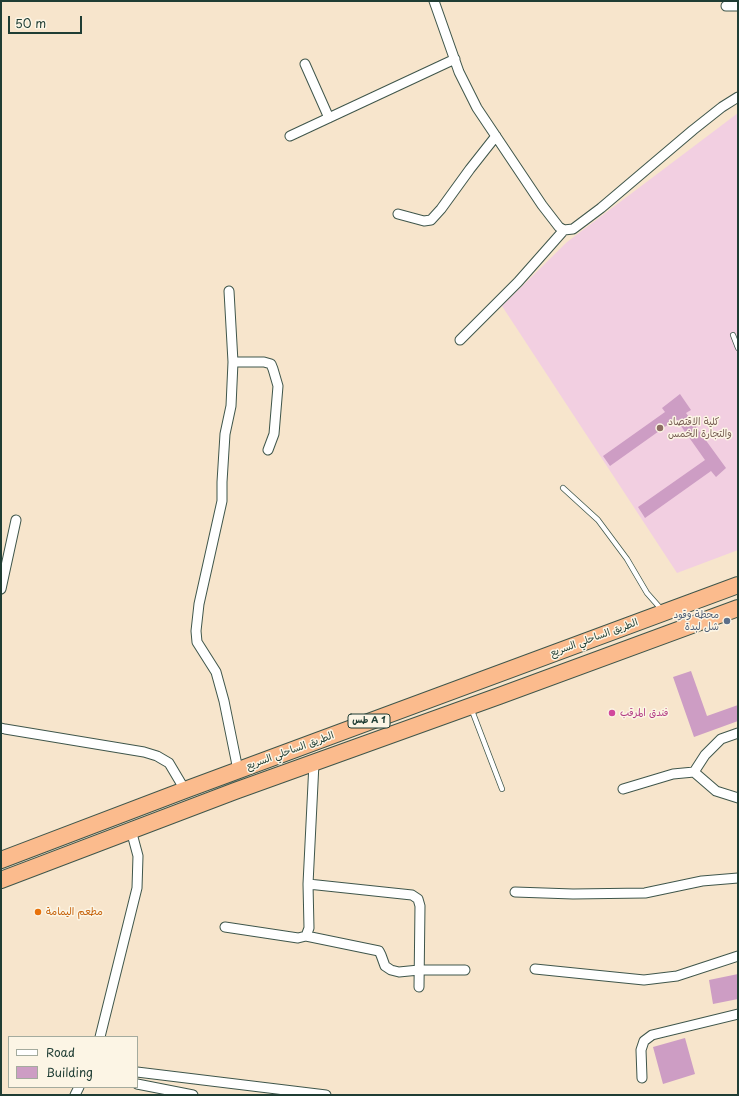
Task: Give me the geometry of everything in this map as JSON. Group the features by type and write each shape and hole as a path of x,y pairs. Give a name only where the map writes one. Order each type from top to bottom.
{"highway":[{"name":"الطريق الساحلي السريع","path":"1,860 738,584"},
{"name":"الطريق الساحلي السريع","path":"1,880 131,830 738,608"}],"street":[{"path":"434,1 459,72 477,108 542,205 558,227 564,230 573,229 601,208 693,130 722,107 738,97"},
{"path":"726,6 738,6"},
{"path":"290,136 454,59"},
{"path":"305,64 329,118"},
{"path":"398,214 424,221 431,220 496,136"},
{"path":"460,340 518,282 564,230"},
{"path":"230,291 233,362 231,406 224,434 222,501 199,604 196,631 197,642 216,672 224,701 238,770"},
{"path":"233,362 264,362 271,364 273,368 278,386 274,434 268,450"},
{"path":"1,589 16,520"},
{"path":"1,728 144,752 157,756 169,763 185,790"},
{"path":"694,772 705,755 721,739 738,733"},
{"path":"306,936 309,928 308,884 314,763"},
{"path":"623,789 674,774 694,772 716,790 738,798"},
{"path":"100,1036 137,888 138,856 131,830"},
{"path":"515,892 573,894 645,893 702,881 738,878"},
{"path":"308,884 412,895 418,898 420,906 419,988"},
{"path":"225,927 298,938 306,936 378,951 382,955 385,966 391,970 399,972 419,970 465,970"},
{"path":"535,969 644,980 677,976 738,956"},
{"path":"642,1078 641,1050 644,1041 652,1035 738,1014"},
{"path":"138,1072 326,1095"},
{"path":"138,1084 193,1095"}],"lane":[{"path":"733,335 738,348"},
{"path":"563,488 598,520 627,559 646,592 664,612"},
{"path":"470,707 502,789"}],"shaded area":[{"name":"كلية الاقتصاد والتجارة الخمس","path":"738,113 738,550 677,573 502,306 567,242"}],"building":[{"path":"680,394 691,410 686,413 726,468 716,477 711,471 645,518 638,507 705,460 676,419 610,466 603,456 665,412 662,408"},
{"path":"691,671 707,716 738,705 738,721 694,737 673,677"},
{"path":"738,974 738,999 713,1004 709,980"},
{"path":"685,1038 695,1074 663,1084 653,1047"}],"place":[{"name":"كلية الاقتصاد والتجارة الخمس","path":"660,428"},
{"name":"محطة وقود شل لبدة","path":"727,621"},
{"name":"فندق المرقب","path":"612,713"},
{"name":"مطعم اليمامة","path":"38,912"}]}
